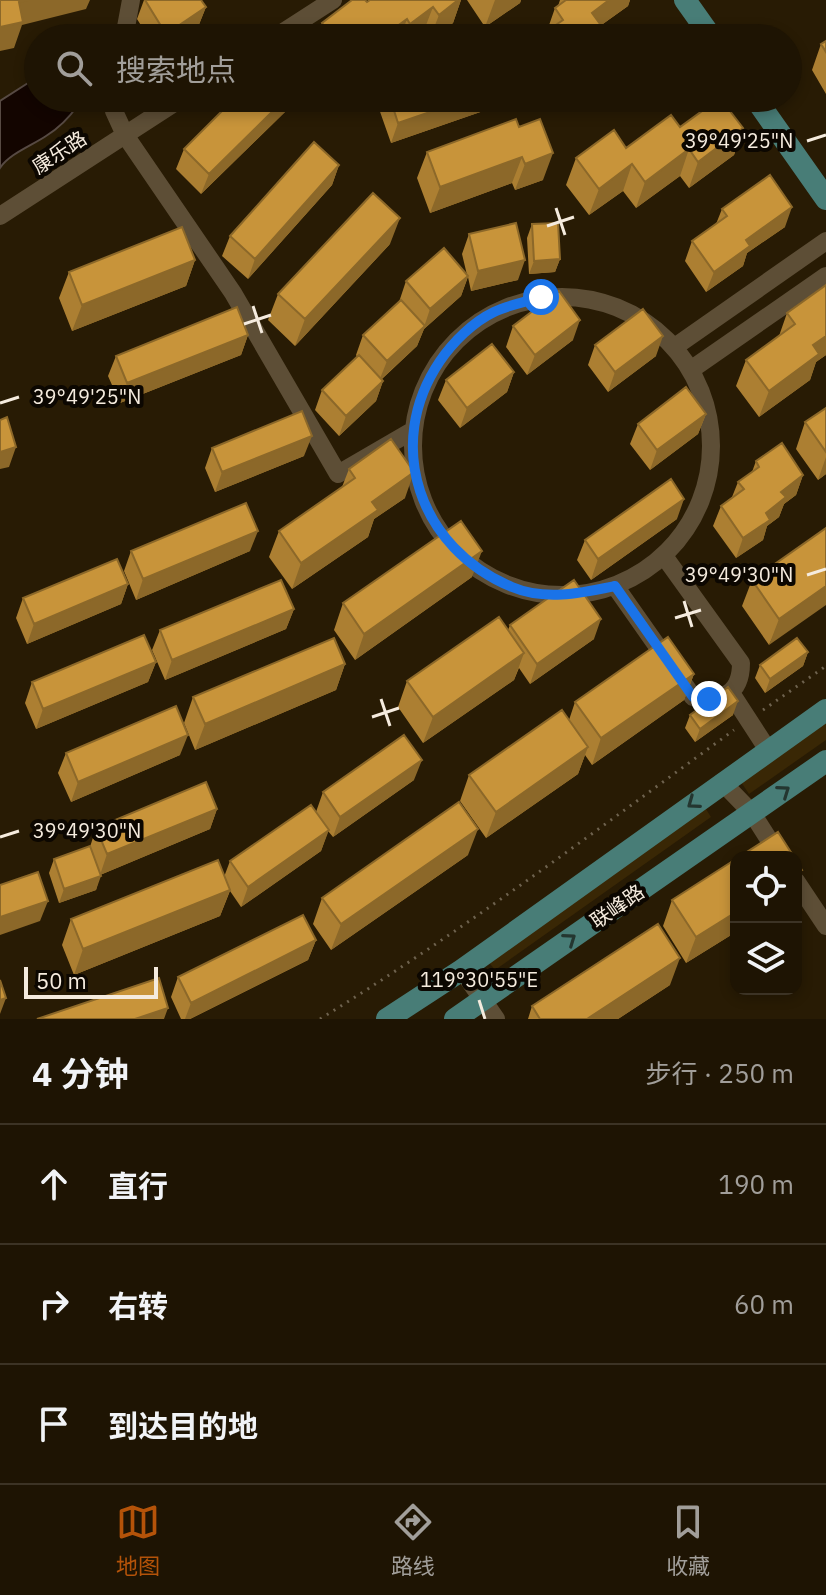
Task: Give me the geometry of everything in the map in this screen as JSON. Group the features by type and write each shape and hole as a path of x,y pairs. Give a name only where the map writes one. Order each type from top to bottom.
{"main road":[{"path":"685,0 702,24"},
{"path":"765,112 826,199"},
{"name":"联峰路","path":"387,1019 462,970 826,710"},
{"name":"联峰路","path":"455,1019 826,761"}],"street":[{"path":"127,24 131,0"},
{"path":"296,24 333,0"},
{"path":"114,112 125,135 233,293 338,474 412,431"},
{"name":"康乐路","path":"0,216 160,112"},
{"path":"676,346 826,241"},
{"path":"692,369 826,276"},
{"path":"541,297 591,298 637,315 676,346 692,369 710,416 711,467 695,516 664,556 641,574 615,586 565,596 515,588 470,565 436,528 416,482 412,431 425,383 453,342 493,312 541,297"},
{"path":"615,586 693,697 709,699 731,693 741,678 741,663 664,556"},
{"path":"731,693 768,750"},
{"path":"722,782 752,813 776,851"},
{"path":"802,890 826,926"},
{"path":"462,970 496,1019"}],"path":[{"path":"320,1019 517,888 826,666"}],"shaded area":[{"path":"24,86 24,112 72,112 55,130 15,154 0,168 0,101"},
{"path":"826,723 826,740 749,794 741,782"},
{"path":"704,806 711,817 495,970 487,960"}],"building":[{"path":"0,0 29,0 19,2 23,22 0,27"},
{"path":"145,0 201,0 206,7 181,24 160,24"},
{"path":"352,0 458,0 439,15 433,7 410,24 407,19 400,24 322,23"},
{"path":"566,0 609,0 592,13 600,24 557,24 563,20 555,8"},
{"path":"221,112 272,112 209,174 184,149"},
{"path":"394,112 430,112 398,123"},
{"path":"701,112 731,112 743,128 698,162 689,149 645,182 632,164 599,189 576,158 614,130 626,148 671,115 680,127"},
{"path":"516,119 519,127 540,119 553,153 525,164 522,157 440,187 427,152"},
{"path":"314,142 339,165 255,259 230,236"},
{"path":"770,175 792,207 746,240 750,246 714,272 692,241 727,216 722,209"},
{"path":"373,193 400,218 305,319 278,294"},
{"path":"516,223 525,260 478,271 469,234"},
{"path":"558,223 560,259 534,261 532,224"},
{"path":"182,227 195,260 82,305 69,272"},
{"path":"444,248 468,276 430,309 406,281"},
{"path":"826,285 826,336 813,345 819,354 769,391 746,360 795,324 787,313"},
{"path":"559,291 580,320 535,355 513,326"},
{"path":"401,300 425,326 387,361 363,335"},
{"path":"237,307 248,335 127,383 116,356"},
{"path":"643,309 663,336 615,372 595,345"},
{"path":"492,344 514,372 467,408 446,380"},
{"path":"359,355 383,381 346,416 322,390"},
{"path":"686,387 706,414 657,450 638,424"},
{"path":"826,408 826,452 805,422"},
{"path":"302,411 312,436 222,472 212,448"},
{"path":"7,417 16,447 0,452 0,420"},
{"path":"391,439 414,472 372,502 378,510 301,563 279,531 355,478 349,469"},
{"path":"782,443 803,475 781,492 786,497 766,513 770,520 743,538 721,506 744,489 738,482 759,467 756,461"},
{"path":"671,479 684,499 598,559 585,540"},
{"path":"246,503 258,531 143,579 131,551"},
{"path":"461,521 482,551 364,634 343,603"},
{"path":"826,528 826,586 779,619 752,580"},
{"path":"117,559 128,584 34,624 23,598"},
{"path":"281,580 294,609 172,660 160,630"},
{"path":"574,580 601,619 537,664 510,625"},
{"path":"499,617 524,653 433,717 407,681"},
{"path":"144,635 156,662 43,709 32,682"},
{"path":"668,637 694,674 601,738 575,702"},
{"path":"334,638 345,664 205,724 193,697"},
{"path":"797,638 808,652 770,679 760,665"},
{"path":"728,687 738,701 700,729 690,715"},
{"path":"176,706 188,735 78,782 66,753"},
{"path":"562,710 588,747 496,812 469,775"},
{"path":"404,735 422,760 340,817 323,792"},
{"path":"206,782 217,809 107,854 96,828"},
{"path":"459,802 478,829 341,924 322,898"},
{"path":"311,805 329,830 248,887 230,861"},
{"path":"778,832 790,851 748,851"},
{"path":"90,846 101,876 64,889 54,859"},
{"path":"218,860 230,890 83,949 71,919"},
{"path":"730,863 730,916 696,937 672,900"},
{"path":"38,872 48,901 0,917 0,885"},
{"path":"303,915 316,940 191,1003 178,977"},
{"path":"658,924 680,958 587,1019 540,1019 532,1006"},
{"path":"159,978 168,1008 135,1019 37,1019"},
{"path":"0,980 6,998 0,1000"}],"route":[{"path":"541,297 493,312 453,342 425,383 412,431 416,482 436,528 470,565 515,588 565,596 615,586 693,697 709,699"}]}
